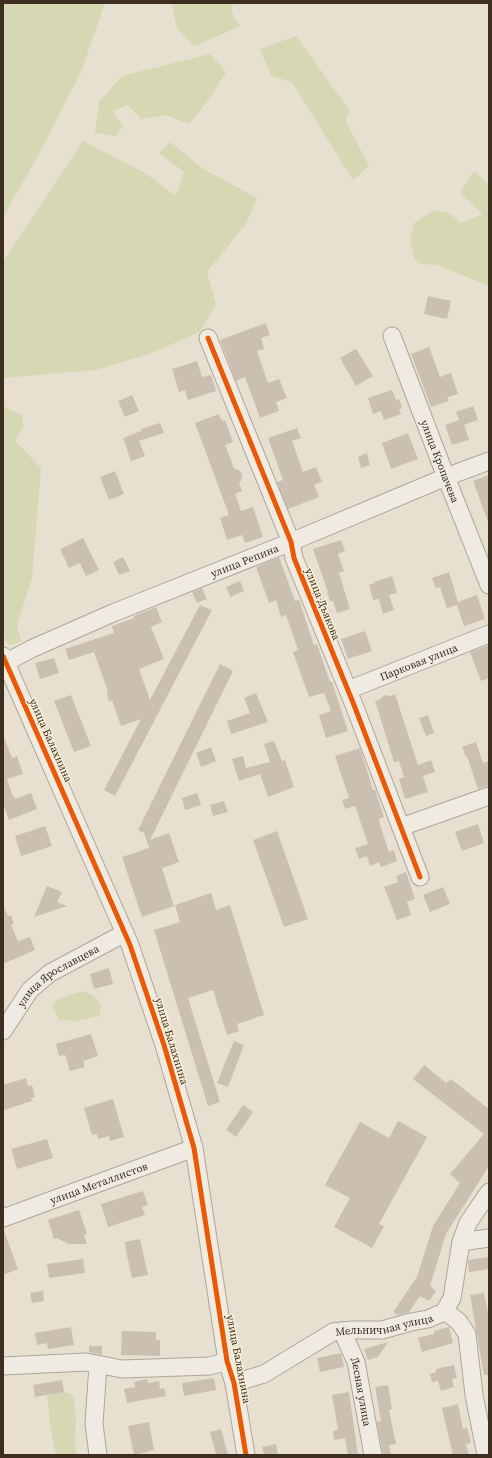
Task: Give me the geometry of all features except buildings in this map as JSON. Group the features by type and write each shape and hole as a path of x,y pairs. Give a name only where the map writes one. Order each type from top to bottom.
{"street":[{"name":"улица Кропачева","path":"392,336 489,585"},
{"name":"улица Дъякова","path":"208,338 291,542 294,558 348,690 420,877"},
{"name":"улица Репина","path":"4,661 113,612 291,542 446,477 489,461"},
{"name":"Парковая улица","path":"348,690 489,634"},
{"name":"улица Балахнина","path":"4,661 125,933 164,1045 194,1148 227,1361 234,1383 246,1455"},
{"path":"401,827 489,796"},
{"name":"улица Ярославцева","path":"3,1031 30,990 50,973 125,933"},
{"name":"улица Металлистов","path":"3,1218 194,1148"},
{"name":"Мельничная улица","path":"234,1383 264,1374 333,1332 382,1330 428,1319 445,1310 452,1298 460,1242 468,1223 489,1192"},
{"path":"460,1242 489,1238"},
{"path":"445,1310 459,1322 467,1334 474,1395 486,1455"},
{"name":"Лесная улица","path":"342,1331 356,1362 373,1455"},
{"path":"3,1366 86,1362 122,1369 210,1366 227,1361"},
{"path":"98,1364 94,1424 98,1455"}],"green space":[{"path":"3,3 105,3 81,72 40,152 3,217"},
{"path":"174,3 234,3 231,10 241,26 194,46 177,29 172,6"},
{"path":"296,36 350,111 345,120 369,166 353,180 292,82 271,76 260,49"},
{"path":"210,54 226,72 210,98 189,124 166,115 141,119 128,105 113,111 123,126 116,136 95,133 99,102 122,76"},
{"path":"83,141 145,173 176,196 184,172 159,153 170,142 202,168 257,198 246,224 207,272 216,304 200,332 149,354 95,370 3,378 3,262"},
{"path":"474,171 489,185 489,286 437,265 421,264 414,258 410,240 414,223 434,210 449,213 461,223 483,214 460,193"},
{"path":"3,406 22,415 23,427 15,441 41,468 32,578 17,625 21,641 9,646 3,634"},
{"path":"82,991 93,995 101,1004 99,1016 77,1021 59,1020 52,1006 60,998"},
{"path":"64,1392 73,1395 76,1417 75,1446 77,1455 56,1455 51,1430 47,1395"}],"cycle path":[{"path":"208,338 291,542 294,558 354,705 420,877"},
{"path":"3,656 130,945 164,1045 194,1148 227,1361 234,1383 246,1455"}]}
